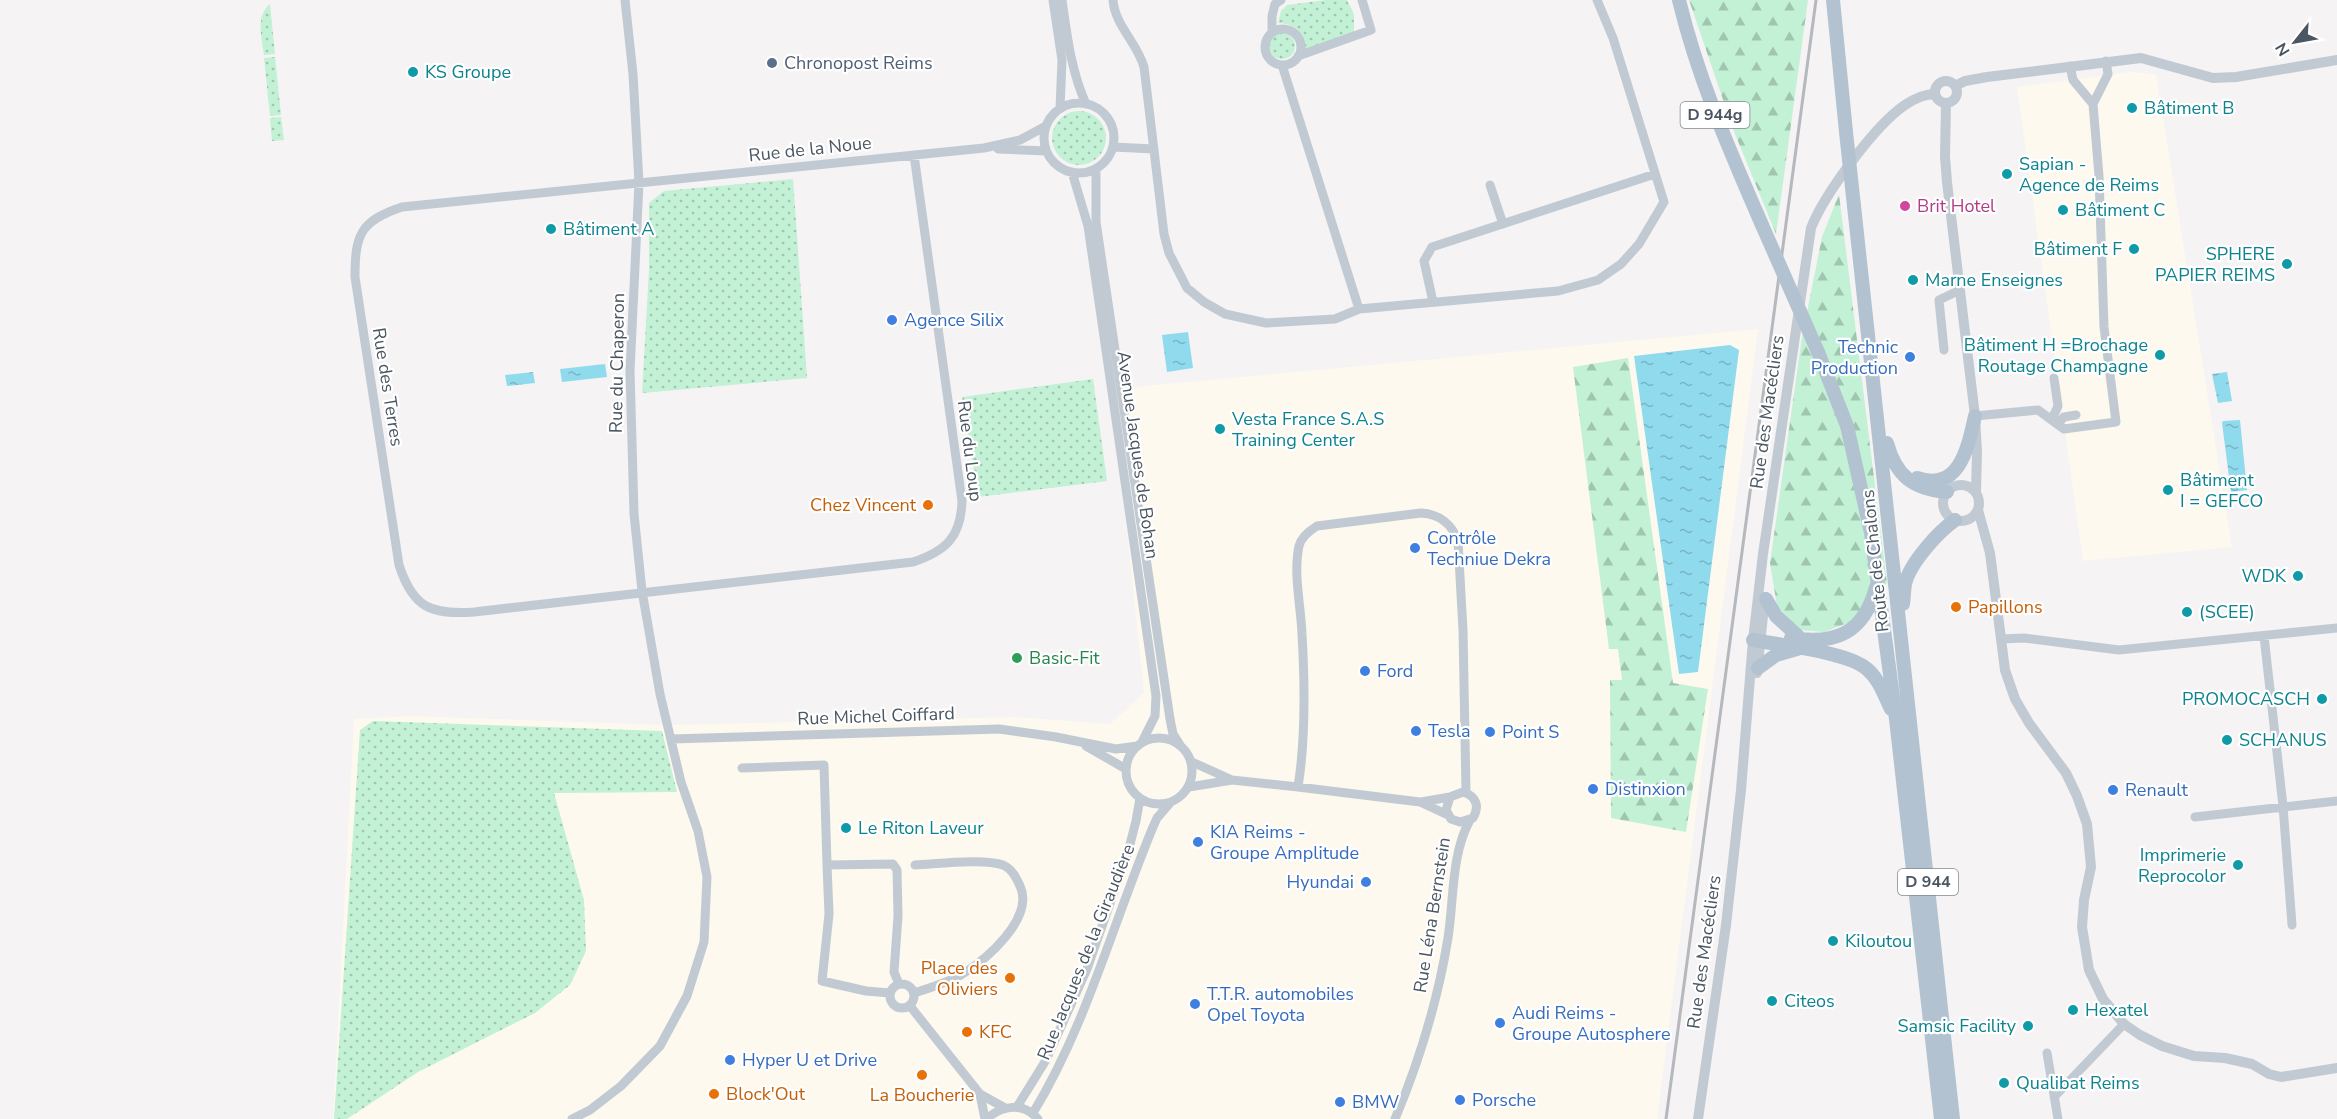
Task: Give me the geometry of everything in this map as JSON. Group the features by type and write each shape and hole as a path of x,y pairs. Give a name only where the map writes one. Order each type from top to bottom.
{"main road":[{"name":"Route de Chalons","path":"1679,0 1700,76 1720,128 1818,352 1847,426 1862,483 1878,579 1896,719 1941,1119"},
{"name":"Route de Chalons","path":"1833,0 1953,1119"},
{"path":"1869,326 1886,440 1891,457 1908,480 1924,489 1952,488"},
{"path":"1898,469 1924,481 1940,480 1952,474 1968,446 1975,416"},
{"path":"1902,645 1905,583 1912,567 1943,530 1959,520"},
{"path":"1758,668 1776,655 1800,644 1831,640 1856,625 1868,612 1878,579"},
{"path":"1766,599 1776,616 1800,644"},
{"path":"1758,637 1800,644 1860,664 1876,679 1896,719"}],"street":[{"name":"Rue du Chaperon","path":"572,1119 590,1110 621,1086 660,1046 687,996 704,942 707,877 698,831 681,782 660,694 642,591 634,514 630,372 639,183 633,74 625,0"},
{"path":"1053,0 1062,60 1060,109"},
{"path":"1062,0 1070,56 1086,104"},
{"path":"1113,0 1119,23 1141,56 1164,234 1169,253 1187,288 1204,302 1225,314 1266,323 1335,319 1359,309 1558,291 1598,280 1621,264 1639,244 1664,202 1613,38 1597,0"},
{"path":"1281,0 1275,4 1272,31 1267,38 1264,50 1270,60 1281,65 1291,63 1299,56 1371,30 1362,0"},
{"path":"1272,31 1284,28 1295,33 1301,44 1299,56"},
{"path":"1955,86 1981,78 2141,58 2213,78 2236,77 2337,60"},
{"path":"1975,416 2038,410 2064,429 2116,422 2104,327 2099,176 2093,104 2108,74 2106,61"},
{"path":"1281,65 1359,309"},
{"path":"2070,66 2073,80 2093,104"},
{"path":"1944,81 1949,81 1955,86 1955,98 1946,103 1940,101 1935,94 1937,85 1944,81"},
{"name":"Rue des Macécliers","path":"1698,1119 1726,925 1758,637 1763,554 1811,228 1822,203 1882,126 1903,106 1917,98 1935,94"},
{"path":"1946,103 1945,157 1975,416 1978,510 1990,553 2005,670 2015,699 2029,723 2066,773 2087,824 2091,867 2084,900 2082,927 2090,970 2103,999 2124,1024 2162,1046 2194,1056 2225,1058 2252,1064 2269,1074 2281,1077 2337,1068"},
{"path":"1071,104 1086,104 1102,113 1108,120 1112,129 1113,147 1103,163 1096,169 1088,172 1072,172 1056,165 1046,151 1044,138 1046,126 1053,114 1060,109 1071,104"},
{"path":"984,148 1020,140 1046,126"},
{"path":"1113,147 1154,149"},
{"name":"Rue de la Noue","path":"639,183 984,148"},
{"path":"984,148 1046,151"},
{"name":"Rue du Loup","path":"642,591 913,562 930,557 944,548 956,534 961,517 962,501 914,155"},
{"name":"Avenue Jacques de Bohan","path":"1096,169 1096,222 1173,734 1180,745"},
{"name":"Avenue Jacques de Bohan","path":"1072,172 1088,226 1156,696 1155,716 1139,744"},
{"path":"1432,302 1424,261 1432,247 1655,174"},
{"name":"Rue des Terres","path":"639,183 394,210 372,220 361,233 355,250 354,277 399,565 411,592 436,611 454,613 642,591"},
{"path":"1490,185 1503,224"},
{"path":"1944,350 1939,300 1960,290"},
{"path":"2051,379 2058,406 2052,419"},
{"path":"2052,419 2076,415"},
{"path":"1977,452 1968,475 1952,488 1943,501 1947,514 1983,532"},
{"path":"1952,488 1968,486 1976,492"},
{"path":"1959,520 1972,518 1978,510"},
{"path":"1298,787 1304,707 1298,564 1300,543 1309,531 1317,526 1421,513 1445,520 1455,532 1458,541 1463,640 1466,792"},
{"name":"Rue des Macécliers","path":"1741,790 1758,668 1758,637 1766,599 1763,554"},
{"path":"2001,639 2024,638 2119,650 2337,628"},
{"path":"2264,636 2283,806 2292,925"},
{"name":"Rue Michel Coiffard","path":"671,739 999,729 1116,749 1139,744"},
{"path":"1161,737 1180,745 1192,762 1193,771 1189,787 1178,799 1170,803 1160,805 1140,798 1132,790 1127,780 1126,769 1127,760 1139,744 1161,737"},
{"name":"Rue Michel Coiffard","path":"1081,743 1126,769"},
{"path":"1192,762 1232,780"},
{"path":"742,768 824,765 829,915 822,981 866,991 890,993"},
{"path":"1189,787 1232,780"},
{"name":"Rue Léna Bernstein","path":"1232,780 1420,802 1450,797"},
{"path":"1458,792 1466,792 1472,796 1477,805 1475,814 1470,820 1460,822 1448,815 1446,805 1450,797 1458,792"},
{"name":"Rue Jacques de la Giraudière","path":"1017,1107 1046,1060 1087,969 1128,852 1140,798"},
{"path":"2195,817 2337,801"},
{"name":"Rue Léna Bernstein","path":"1420,802 1448,815"},
{"name":"Rue Jacques de la Giraudière","path":"1035,1116 1084,1011 1153,827 1157,818 1170,803"},
{"name":"Rue Léna Bernstein","path":"1395,1119 1435,1002 1448,938 1459,848 1463,832 1470,820"},
{"path":"914,993 954,978 982,960 1001,942 1017,921 1023,903 1022,889 1017,878 1003,865 972,863 915,865"},
{"path":"827,865 893,864 897,870 898,916 894,972 899,984"},
{"path":"899,984 908,986 914,993 910,1006 900,1009 890,999 890,993 899,984"},
{"path":"910,1006 980,1094 1005,1107"},
{"path":"2054,1097 2124,1024"},
{"path":"2047,1053 2058,1119"},
{"path":"980,1094 985,1119 996,1110 1005,1107 1017,1107 1035,1116"}],"shaded area":[{"path":"2130,72 2156,74 2232,547 2083,561 2017,87"},
{"path":"1758,329 1657,1119 333,1119 354,719 411,716 668,725 1016,717 1110,724 1144,693 1112,389"}],"green space":[{"path":"1347,0 1354,14 1354,34 1305,50 1303,38 1298,30 1290,25 1278,23 1281,11 1287,5"},
{"path":"1689,0 1808,0 1776,234 1733,129"},
{"path":"270,4 275,54 264,55 261,21 265,9"},
{"path":"1282,33 1291,37 1295,46 1291,55 1282,59 1273,55 1269,46 1273,37"},
{"path":"275,57 281,115 270,116 264,58"},
{"path":"1074,111 1084,111 1094,115 1102,123 1106,138 1102,153 1094,161 1084,165 1074,165 1064,161 1056,153 1052,143 1052,133 1056,123 1064,115"},
{"path":"281,117 284,140 272,141 270,118"},
{"path":"793,179 807,378 642,393 649,270 649,203 664,191"},
{"path":"1839,194 1887,583 1850,622 1824,632 1800,630 1777,606 1770,563 1802,337 1822,237"},
{"path":"1628,358 1673,683 1708,689 1686,832 1611,818 1610,680 1622,680 1618,649 1609,649 1573,367"},
{"path":"1093,379 1107,481 978,497 962,397"},
{"path":"373,721 662,731 677,792 554,793 584,900 586,951 570,985 535,1013 418,1072 347,1119 334,1119 360,730"}],"water":[{"path":"1188,332 1193,368 1167,372 1162,335"},
{"path":"1730,345 1739,350 1698,672 1679,674 1634,356"},
{"path":"605,364 607,377 562,382 560,369"},
{"path":"533,372 535,383 507,386 505,375"},
{"path":"2227,372 2232,401 2218,403 2212,374"},
{"path":"2240,420 2247,490 2231,492 2222,423 2223,421"}],"railway":[{"path":"1666,1119 1816,0"}],"place":[{"name":"Chronopost Reims","path":"772,63"},
{"name":"KS Groupe","path":"413,72"},
{"name":"Bâtiment B","path":"2132,108"},
{"name":"Sapian - Agence de Reims","path":"2007,174"},
{"name":"Brit Hotel","path":"1905,206"},
{"name":"Bâtiment C","path":"2063,210"},
{"name":"Bâtiment A","path":"551,229"},
{"name":"Bâtiment F","path":"2134,249"},
{"name":"SPHERE PAPIER REIMS","path":"2287,264"},
{"name":"Marne Enseignes","path":"1913,280"},
{"name":"Agence Silix","path":"892,320"},
{"name":"Bâtiment H =Brochage Routage Champagne","path":"2160,355"},
{"name":"Technic Production","path":"1910,357"},
{"name":"Vesta France S.A.S Training Center","path":"1220,429"},
{"name":"Bâtiment I = GEFCO","path":"2168,490"},
{"name":"Chez Vincent","path":"928,505"},
{"name":"Contrôle Techniue Dekra","path":"1415,548"},
{"name":"WDK","path":"2298,576"},
{"name":"Papillons","path":"1956,607"},
{"name":"(SCEE)","path":"2187,612"},
{"name":"Basic-Fit","path":"1017,658"},
{"name":"Ford","path":"1365,671"},
{"name":"PROMOCASCH","path":"2322,699"},
{"name":"Tesla","path":"1416,731"},
{"name":"Point S","path":"1490,732"},
{"name":"SCHANUS","path":"2227,740"},
{"name":"Distinxion","path":"1593,789"},
{"name":"Renault","path":"2113,790"},
{"name":"Le Riton Laveur","path":"846,828"},
{"name":"KIA Reims - Groupe Amplitude","path":"1198,842"},
{"name":"Imprimerie Reprocolor","path":"2238,865"},
{"name":"Hyundai","path":"1366,882"},
{"name":"Kiloutou","path":"1833,941"},
{"name":"Place des Oliviers","path":"1010,978"},
{"name":"Citeos","path":"1772,1001"},
{"name":"T.T.R. automobiles Opel Toyota","path":"1195,1004"},
{"name":"Hexatel","path":"2073,1010"},
{"name":"Audi Reims - Groupe Autosphere","path":"1500,1023"},
{"name":"Samsic Facility","path":"2028,1026"},
{"name":"KFC","path":"967,1032"},
{"name":"Hyper U et Drive","path":"730,1060"},
{"name":"La Boucherie","path":"922,1075"},
{"name":"Qualibat Reims","path":"2004,1083"},
{"name":"Block'Out","path":"714,1094"},
{"name":"Porsche","path":"1460,1100"},
{"name":"BMW","path":"1340,1102"}]}
